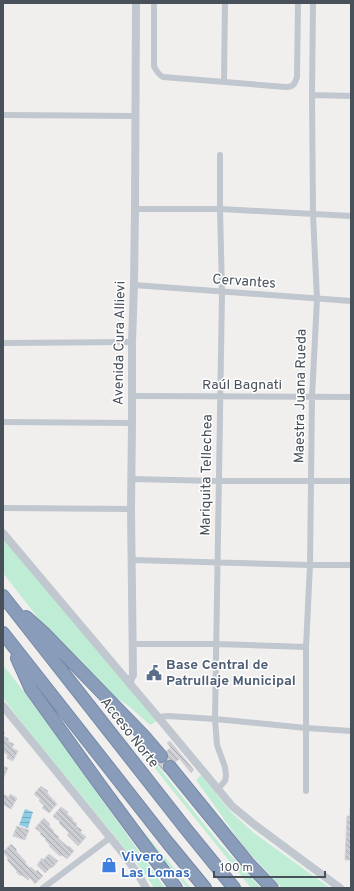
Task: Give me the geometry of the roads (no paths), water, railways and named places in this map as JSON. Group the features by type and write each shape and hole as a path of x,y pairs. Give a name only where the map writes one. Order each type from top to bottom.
{"highway":[{"path":"4,598 45,634 143,735 161,756"},
{"name":"Acceso Norte","path":"4,598 234,888"},
{"path":"6,636 31,689 176,888"},
{"path":"6,636 205,888"},
{"path":"170,767 248,863 272,888"}],"street":[{"name":"Avenida Cura Allievi","path":"129,683 133,675 131,509 136,3"},
{"path":"154,3 154,66 155,71 159,75 163,77 286,87 291,87 294,85 297,77 298,3"},
{"path":"224,81 225,3"},
{"name":"Maestra Juana Rueda","path":"306,790 306,647 310,565 312,397 316,299 313,214 313,3"},
{"path":"312,95 351,96"},
{"path":"3,115 136,116"},
{"name":"Mariquita Tellechea","path":"217,790 225,781 226,776 225,767 217,745 215,719 222,292 220,155"},
{"path":"135,209 220,209 351,216"},
{"name":"Cervantes","path":"134,285 351,301"},
{"path":"3,343 132,342"},
{"name":"Raúl Bagnati","path":"132,396 351,397"},
{"path":"3,422 132,423"},
{"path":"132,480 351,481"},
{"path":"3,508 131,509"},
{"path":"3,533 158,717 217,790 232,806 241,815 340,888"},
{"path":"132,560 351,565"},
{"path":"132,644 216,644 306,647"},
{"path":"3,706 111,837 132,864 146,888"},
{"path":"158,717 168,716 215,719 351,731"},
{"path":"43,888 111,837"}],"water":[{"path":"25,809 33,812 28,828 19,825"}],"place":[{"name":"Base Central de Patrullaje Municipal","path":"154,673"},
{"name":"Vivero Las Lomas","path":"109,865"}]}
